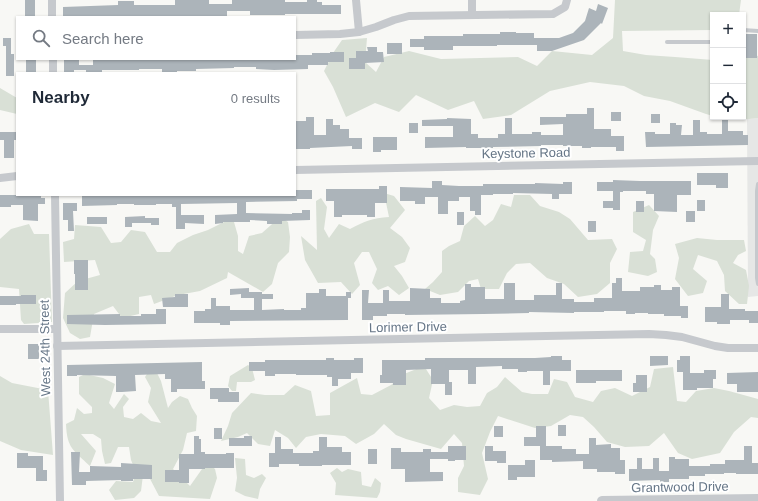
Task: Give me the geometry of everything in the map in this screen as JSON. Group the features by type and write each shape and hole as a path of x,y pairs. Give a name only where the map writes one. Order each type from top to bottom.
{"street":[{"path":"52,0 52,16"},
{"path":"356,0 359,32"},
{"path":"472,0 472,15"},
{"path":"296,35 359,32 410,16 553,14 565,7 567,0"},
{"path":"53,60 53,72"},
{"name":"Keystone Road","path":"296,170 758,160"},
{"path":"0,178 16,176"},
{"name":"West 24th Street","path":"55,196 60,501"},
{"path":"0,330 57,329"},
{"name":"Lorimer Drive","path":"57,346 649,334 682,337 728,348 758,348"},
{"name":"Grantwood Drive","path":"602,501 758,499"}],"lane":[{"path":"746,30 758,31"},
{"path":"667,42 710,42"},
{"path":"758,184 758,284"}],"shaded area":[{"path":"615,0 741,0 739,12 710,12 710,30 622,31 623,51 646,55 710,60 710,115 670,101 644,96 624,86 590,82 550,91 511,115 483,119 474,101 448,110 416,95 399,112 375,103 346,117 333,87 324,71 333,53 342,40 367,38 365,62 376,72 384,57 409,51 441,59 518,57 537,66 552,51 592,55 613,38"},
{"path":"746,52 758,56 758,118 746,119"},
{"path":"0,88 16,97 16,114 0,110"},
{"path":"758,118 758,296 748,297 747,119"},
{"path":"384,193 394,196 405,210 390,228 402,237 410,248 405,262 394,266 409,288 399,295 388,286 378,290 372,283 377,269 369,252 362,252 354,263 360,285 352,294 341,282 318,283 305,260 301,236 317,250 316,201 321,198 327,207 324,229 329,238 339,224 350,229 369,220 389,217"},
{"path":"514,195 530,195 540,206 559,212 570,219 588,240 612,239 617,249 610,263 610,283 597,294 578,297 564,284 547,278 530,263 516,264 507,273 499,289 481,289 478,279 469,281 458,292 440,295 425,289 442,272 442,251 460,241 464,226 475,216 485,226 493,220 501,204 511,207"},
{"path":"649,205 659,216 653,230 650,254 655,259 657,272 648,276 628,272 630,252 643,251 646,240 633,232 633,212"},
{"path":"280,217 288,222 290,237 289,252 278,263 272,284 263,292 228,272 227,278 200,291 178,295 154,304 151,295 139,297 139,314 122,318 113,306 94,314 90,337 80,339 70,333 63,318 65,293 78,281 100,275 95,260 64,262 63,242 74,239 75,225 101,227 111,243 121,242 131,230 145,232 157,252 170,252 177,243 193,235 208,230 226,221 234,222 238,236 238,251 243,254 249,236 262,233"},
{"path":"29,224 34,234 49,234 52,322 24,324 21,320 19,289 0,287 0,239 11,229"},
{"path":"697,238 744,240 746,251 738,255 733,263 746,270 749,286 747,304 739,304 725,291 724,275 717,261 698,255 693,269 707,281 703,293 688,296 675,279 679,258 675,244"},
{"path":"248,365 252,368 255,380 251,382 237,382 236,391 232,391 228,386 230,376"},
{"path":"424,366 433,380 429,398 440,410 454,405 467,407 480,406 487,393 497,387 505,377 522,392 532,394 548,394 554,379 567,382 575,397 593,402 601,391 615,388 632,396 650,387 654,369 673,367 677,401 686,402 696,391 714,388 729,391 758,399 758,418 751,417 734,432 720,453 692,459 678,453 664,433 649,446 625,447 607,442 583,417 570,415 551,426 535,428 498,416 482,453 488,479 480,495 458,492 458,478 464,466 462,443 454,434 441,449 396,435 384,424 374,434 356,444 345,436 321,434 306,437 296,448 288,438 275,430 270,446 258,444 247,433 221,441 232,413 251,393 284,395 295,385 311,391 316,416 330,415 330,393 357,378 361,394 372,395 391,385 404,374"},
{"path":"149,371 156,371 161,381 168,408 172,402 180,396 188,399 197,416 196,431 187,433 183,450 173,469 190,486 207,462 215,469 217,478 210,499 159,496 149,477 143,475 141,491 134,498 115,500 109,490 116,481 133,482 136,472 131,460 129,447 118,447 111,463 105,464 101,439 93,434 81,434 96,451 90,466 75,452 70,444 66,424 74,420 77,408 84,414 92,413 92,407 79,394 79,377 85,374 103,378 115,384 109,403 114,409 124,394 129,399 123,407 124,417 133,419 141,413 151,421 161,423 148,402 151,388 145,377"},
{"path":"0,376 12,383 48,390 53,455 21,450 0,441"},
{"path":"235,458 245,459 246,475 254,478 262,474 266,478 260,489 258,499 245,496 235,491 237,478"},
{"path":"337,468 342,472 348,469 361,472 362,485 371,487 375,478 381,483 380,492 377,498 335,495 336,483 330,473"}],"building":[{"path":"25,0 35,0 35,16 25,16"},
{"path":"175,0 209,0 209,4 232,4 232,0 285,0 285,2 307,2 307,0 317,0 317,2 322,2 322,5 341,5 341,14 250,15 250,11 227,11 227,16 63,16 63,7 118,5 118,1 134,1 134,5 175,5"},
{"path":"598,4 608,8 602,24 601,23 584,40 552,51 537,51 537,45 453,46 453,50 424,50 424,47 410,47 410,39 424,39 424,36 463,36 463,34 500,34 500,32 516,32 534,33 534,38 559,38 573,33 585,21 589,8 596,11"},
{"path":"746,34 757,34 757,58 746,58"},
{"path":"3,38 11,38 11,54 14,54 14,76 6,76 6,46 3,46"},
{"path":"387,43 402,43 402,54 387,54"},
{"path":"367,47 377,47 377,52 383,52 384,62 365,63 365,69 349,69 349,58 356,58 356,51 368,51"},
{"path":"344,52 344,62 328,62 328,65 308,65 308,69 274,70 256,69 256,67 234,67 196,69 196,71 177,72 162,72 162,69 139,69 102,70 102,72 74,70 74,72 64,72 64,60 79,60 79,65 93,65 93,60 296,60 296,55"},
{"path":"26,60 36,60 36,72 26,72"},
{"path":"587,108 594,108 594,129 611,129 611,136 624,136 624,151 616,151 616,147 582,148 582,146 563,145 493,148 425,148 425,137 453,137 453,126 422,126 422,120 447,118 471,119 471,134 478,134 478,138 498,138 498,134 505,134 505,118 512,118 512,134 532,134 532,132 541,132 541,135 563,135 563,124 540,125 540,117 566,117 566,114 587,114"},
{"path":"611,112 621,112 621,121 611,121"},
{"path":"651,114 660,114 660,123 651,123"},
{"path":"306,117 314,117 314,135 326,135 326,119 333,119 333,125 340,125 340,129 349,129 349,138 362,138 362,149 352,149 352,146 296,149 296,121 306,121"},
{"path":"693,120 700,120 700,132 707,132 707,134 722,134 722,120 728,120 728,131 743,131 743,135 748,135 748,145 646,147 645,132 670,134 670,123 682,125 681,135 693,135"},
{"path":"409,123 418,123 418,133 409,133"},
{"path":"0,132 16,132 16,140 14,140 14,158 4,158 4,140 0,140"},
{"path":"373,137 397,137 397,150 381,150 381,152 373,152"},
{"path":"697,173 728,173 728,188 716,188 716,185 697,185"},
{"path":"613,180 691,181 691,195 677,195 677,212 654,211 654,194 646,194 646,191 620,192 620,210 603,208 603,201 613,201 613,191 597,191 597,182 613,182"},
{"path":"432,181 442,181 442,185 459,186 535,183 563,184 563,182 572,182 572,194 559,194 559,199 552,199 552,194 513,193 481,195 481,215 475,215 475,211 470,211 470,197 459,197 459,201 448,201 448,214 438,214 438,197 425,197 425,204 415,204 415,201 400,201 400,187 432,188"},
{"path":"379,186 387,186 387,203 375,203 375,217 367,217 367,215 342,215 342,217 334,217 334,201 326,201 326,189 379,189"},
{"path":"296,190 312,190 312,199 297,199 297,201 246,202 246,213 292,214 302,213 302,210 310,210 310,220 282,221 282,224 267,224 267,221 250,220 250,222 223,222 215,224 215,215 237,214 237,203 181,204 181,215 204,215 204,224 185,223 185,229 176,229 176,207 172,207 172,204 117,204 82,206 82,196 296,196"},
{"path":"0,195 41,196 41,198 45,198 45,204 38,204 38,221 23,220 23,205 0,207"},
{"path":"697,200 705,200 705,211 697,211"},
{"path":"636,201 644,201 644,212 636,212"},
{"path":"63,203 77,203 77,211 73,211 74,231 68,231 68,220 63,220"},
{"path":"686,211 695,211 695,222 686,222"},
{"path":"457,212 464,212 464,225 457,225"},
{"path":"145,216 145,218 159,218 159,225 151,225 151,223 132,223 132,227 125,227 125,217"},
{"path":"87,217 107,217 107,224 87,224"},
{"path":"588,221 596,221 596,232 588,232"},
{"path":"74,260 88,260 88,290 75,290"},
{"path":"616,278 622,278 622,291 640,291 640,287 654,287 654,285 661,285 661,290 672,290 672,287 680,287 680,306 688,306 688,318 681,318 681,316 664,316 664,314 626,314 626,311 604,311 574,313 529,312 483,314 387,314 387,316 373,316 373,320 362,320 362,290 369,290 368,303 383,303 383,290 389,290 389,301 410,301 410,288 430,289 430,298 441,298 441,303 460,303 460,301 465,300 465,284 471,284 471,287 485,287 485,299 504,299 504,283 515,283 515,300 534,300 534,295 556,295 556,283 562,283 562,299 574,299 574,302 594,302 594,298 612,298 612,283 616,283"},
{"path":"249,288 249,292 273,294 273,299 262,299 262,310 301,310 301,308 306,308 306,293 319,293 319,289 326,289 326,296 346,296 346,292 351,292 351,298 348,298 348,320 230,321 230,325 220,325 220,323 194,323 194,311 205,311 205,309 211,309 211,298 216,298 216,306 230,306 230,310 254,310 254,298 241,298 241,294 230,295 230,289"},
{"path":"175,294 188,294 188,307 163,307 162,298 175,297"},
{"path":"721,294 729,294 729,309 758,311 758,323 749,323 749,320 730,320 730,324 705,322 705,307 721,307"},
{"path":"36,295 36,304 0,305 0,296"},
{"path":"156,309 166,309 166,324 67,324 67,315 120,314 120,316 141,316 141,314 156,314"},
{"path":"28,344 39,344 39,359 28,359"},
{"path":"562,356 562,360 571,360 571,371 550,371 550,385 543,385 543,371 518,372 518,369 502,369 502,366 476,367 476,384 468,384 468,370 449,370 449,382 452,382 452,395 445,395 445,384 431,384 431,369 406,370 406,385 380,383 380,375 382,375 382,360 425,360 425,358 535,358"},
{"path":"650,356 668,356 668,365 650,366"},
{"path":"680,356 690,356 690,373 704,373 704,370 716,370 716,379 713,379 713,388 683,390 683,372 677,372 677,360 680,360"},
{"path":"326,358 334,358 334,360 354,360 354,358 363,358 363,373 351,373 351,379 338,379 338,386 332,386 332,377 327,377 327,375 275,374 275,376 265,376 265,371 249,371 249,362 265,362 265,360 326,360"},
{"path":"202,362 202,381 205,381 205,389 177,389 177,392 171,392 171,379 165,379 165,374 135,375 136,391 122,392 116,392 116,376 67,376 67,365"},
{"path":"576,370 622,370 622,381 576,383"},
{"path":"758,372 758,392 737,392 737,384 727,384 727,373"},
{"path":"636,375 647,375 647,392 633,392 633,383 636,383"},
{"path":"210,388 229,388 229,392 239,392 239,402 218,402 218,399 210,399"},
{"path":"558,425 566,425 566,436 558,436"},
{"path":"494,426 503,426 503,437 494,437"},
{"path":"536,426 546,426 546,446 562,446 562,449 576,449 576,454 589,454 589,438 596,438 596,445 611,444 611,448 620,448 620,460 625,460 625,474 615,474 615,472 597,472 597,469 583,469 583,461 552,462 552,460 540,460 540,446 524,446 524,437 536,437"},
{"path":"214,428 222,428 222,439 214,439"},
{"path":"194,436 199,436 199,439 201,439 201,452 205,452 205,454 234,453 234,468 189,469 189,483 165,482 165,470 179,470 179,454 194,454"},
{"path":"244,436 252,436 252,446 229,446 229,438 244,438"},
{"path":"275,437 281,437 281,449 293,449 293,453 313,453 313,451 319,451 319,437 327,437 327,447 342,447 342,452 351,452 351,465 299,466 299,464 279,464 279,467 269,467 269,453 275,453"},
{"path":"448,446 466,446 466,460 448,461 448,459 430,459 430,472 443,472 443,481 405,482 405,469 391,469 391,448 401,448 401,452 423,452 423,449 431,449 431,452 448,452"},
{"path":"485,446 493,446 493,451 506,451 506,463 485,461"},
{"path":"744,446 752,446 752,463 758,463 758,474 705,474 705,476 689,476 689,479 669,479 669,482 660,482 660,480 629,481 629,469 637,469 637,458 642,458 642,469 653,469 653,458 659,458 659,471 669,471 669,457 675,457 675,459 689,459 689,466 710,466 710,464 725,464 725,460 744,460"},
{"path":"368,449 377,449 377,464 368,464"},
{"path":"71,452 80,452 79,472 90,472 90,466 121,467 121,463 152,465 152,479 133,479 133,481 86,481 86,485 72,485"},
{"path":"17,453 28,453 28,456 43,456 43,470 47,470 47,481 36,481 36,468 17,468"},
{"path":"525,460 535,460 535,477 517,477 517,480 508,480 508,465 525,465"}]}
